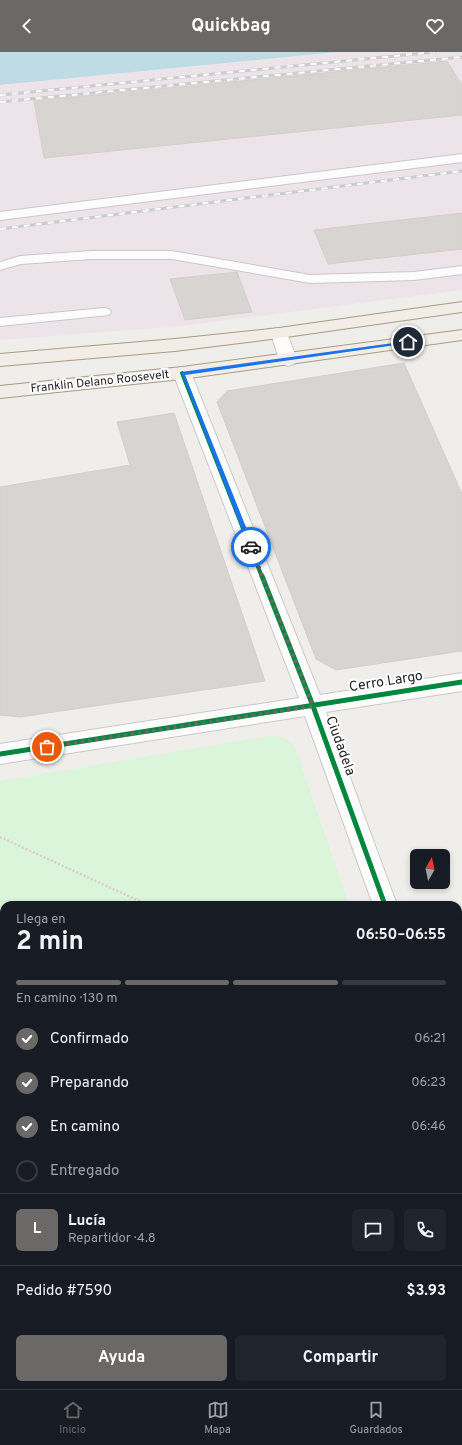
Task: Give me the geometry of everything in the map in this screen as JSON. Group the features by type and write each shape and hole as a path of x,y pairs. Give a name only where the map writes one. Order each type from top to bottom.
{"main road":[{"path":"0,360 175,346 462,307"},
{"name":"Franklin Delano Roosevelt","path":"0,392 182,373 288,360 462,335"}],"street":[{"path":"279,333 288,360"},
{"name":"Ciudadela","path":"182,373 313,706 384,901"},
{"name":"Cerro Largo","path":"0,754 462,682"}],"lane":[{"path":"0,216 462,158"},
{"path":"0,266 20,260 91,255 172,256 310,279 414,276 462,270"},
{"path":"0,322 104,312"}],"path":[{"path":"0,837 139,901"}],"shaded area":[{"path":"337,52 462,52 462,290 181,326 0,340 0,85"}],"green space":[{"path":"269,736 277,736 287,739 295,747 348,901 0,901 0,781"}],"water":[{"path":"0,52 337,52 0,85"}],"building":[{"path":"447,61 462,85 462,115 44,158 34,101"},
{"path":"462,213 462,249 328,264 314,230"},
{"path":"237,272 252,312 185,320 170,279"},
{"path":"404,363 462,494 462,651 336,670 316,659 217,402 227,391"},
{"path":"174,413 265,681 20,717 0,715 0,487 130,465 117,422"}],"railway":[{"path":"0,95 435,52"},
{"path":"0,102 462,57"},
{"path":"0,229 462,171"}],"cycle path":[{"path":"182,373 313,706 384,901"},
{"path":"0,754 462,682"}],"way so far":[{"path":"47,747 313,706 251,547"}],"route":[{"path":"251,547 182,373 288,360 408,342"}]}
